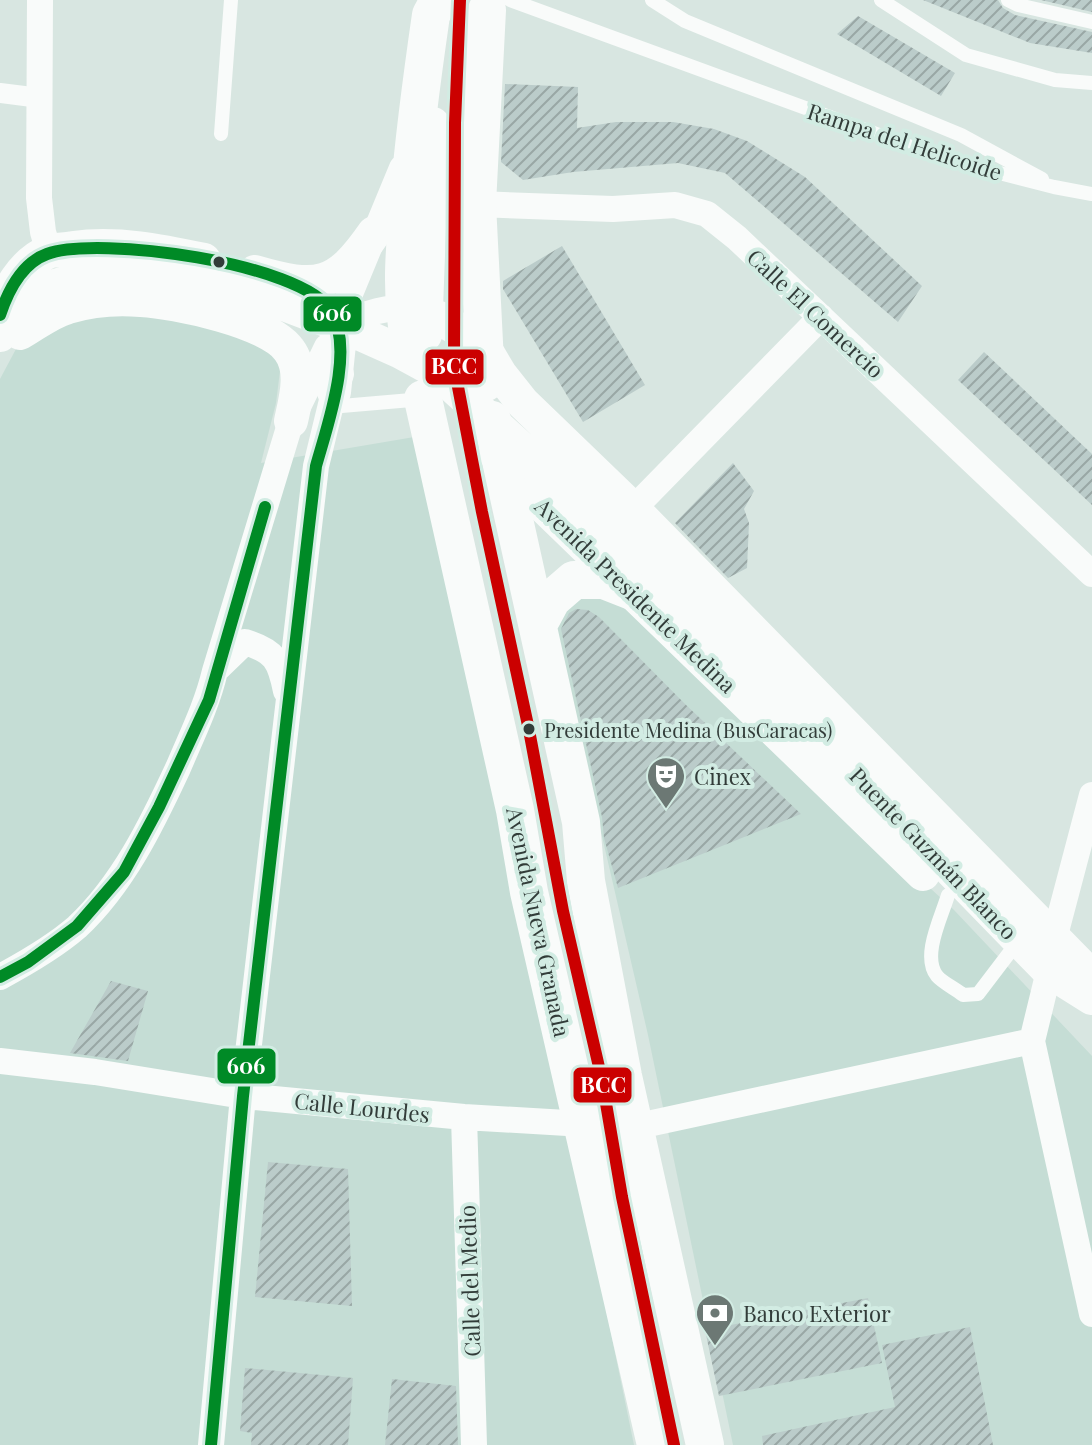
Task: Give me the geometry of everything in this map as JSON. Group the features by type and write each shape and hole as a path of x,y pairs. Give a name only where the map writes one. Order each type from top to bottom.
{"main road":[{"path":"440,0 431,15 446,131 477,204 474,352"},
{"path":"446,131 486,3"},
{"name":"Avenida Nueva Granada","path":"446,131 404,265 403,308 423,374 515,810 529,892 609,1126 705,1445"},
{"name":"Avenida Nueva Granada","path":"485,432 512,507 581,822 609,1126 656,1445"},
{"path":"538,625 543,611 558,591 574,580 604,580 632,591"}],"street":[{"path":"40,0 39,198 49,252"},
{"path":"0,93 40,98"},
{"path":"347,301 399,179 446,131"},
{"path":"423,374 446,131"},
{"name":"Calle El Comercio","path":"477,204 613,209 675,205 707,214 737,238 1092,574"},
{"path":"0,315 5,298 17,280 31,263 49,252 95,245 154,249 242,268 293,283 331,278 353,262 374,233"},
{"name":"Puente Guzmán Blanco","path":"0,336 34,298 52,287 101,272 127,271 242,290 345,327 401,352 423,374 534,460 1051,955"},
{"path":"0,336 21,333 67,307 92,302 143,300 215,313 264,331 291,351 298,387 291,421 203,713 159,807 124,872 77,926 28,962 0,977"},
{"path":"291,421 339,343 362,314 388,308 429,313 474,352"},
{"path":"633,509 821,317"},
{"path":"211,1445 243,1096 316,466 332,399 339,343"},
{"name":"Avenida Presidente Medina","path":"474,352 500,374 523,403 633,509 1051,955 1092,1015"},
{"name":"Avenida Presidente Medina","path":"423,374 485,432 533,496 912,864 1013,948 1051,955 1092,977"},
{"path":"215,671 245,642 265,648 280,666 289,707"},
{"path":"1092,795 1032,1041 1092,1314"},
{"path":"1051,955 1092,998"},
{"name":"Calle Lourdes","path":"0,1061 95,1072 243,1096 464,1117 609,1126 1032,1041"},
{"name":"Calle del Medio","path":"464,1117 474,1445"}],"lane":[{"path":"221,134 231,0"},
{"name":"Rampa del Helicoide","path":"652,0 685,21 961,135 1059,188"},
{"path":"881,0 966,55 1055,80 1092,83"},
{"path":"1008,0 1092,22"},
{"name":"Rampa del Helicoide","path":"486,3 945,159 1059,188"},
{"path":"446,131 474,352 454,366 485,432 529,730 563,911 602,1080 622,1197 674,1445"},
{"path":"1059,188 1092,194"},
{"path":"332,399 423,374"},
{"path":"948,895 931,959 937,975 963,995 978,994 1013,948"}],"shaded area":[{"path":"86,305 222,317 277,356 280,371 276,403 261,463 426,435 634,1445 0,1445 0,379 16,349"},
{"path":"567,590 617,601 954,910 1092,1056 1092,1445 733,1445 648,1035 552,620"}],"building":[{"path":"923,0 998,0 1003,8 1015,15 1092,32 1092,53 1030,43"},
{"path":"1041,0 1092,0 1092,12"},
{"path":"858,16 955,73 941,96 837,34"},
{"path":"505,84 578,87 577,128 616,122 673,122 714,129 747,141 805,177 922,286 898,322 725,173 678,163 573,172 523,180 501,162"},
{"path":"562,246 645,385 583,422 503,289 503,281"},
{"path":"984,352 1092,454 1092,505 958,380"},
{"path":"733,463 754,491 744,509 749,523 747,568 728,578 675,523"},
{"path":"576,609 588,610 599,617 801,814 618,888 604,838 561,629 569,613"},
{"path":"111,981 148,991 128,1061 70,1053"},
{"path":"268,1162 348,1169 352,1306 255,1297"},
{"path":"868,1298 882,1363 719,1396 705,1330"},
{"path":"970,1327 993,1445 763,1445 762,1436 895,1407 882,1345"},
{"path":"245,1368 353,1378 348,1445 251,1445 252,1433 240,1431"},
{"path":"392,1379 456,1386 458,1445 385,1445"}],"transit line":[{"name":"BCC","path":"460,0 455,123 454,366 674,1445"},
{"name":"606","path":"0,315 17,279 38,258 73,249 109,248 197,257 282,279 313,294 331,311 338,327 340,367 316,466 243,1096 211,1445"},
{"name":"606","path":"0,977 28,962 77,926 124,872 159,807 209,700 265,507"}],"place":[{"name":"Presidente Medina (BusCaracas)","path":"529,729"},
{"name":"Cinex","path":"666,810"},
{"name":"Banco Exterior","path":"715,1347"}]}
